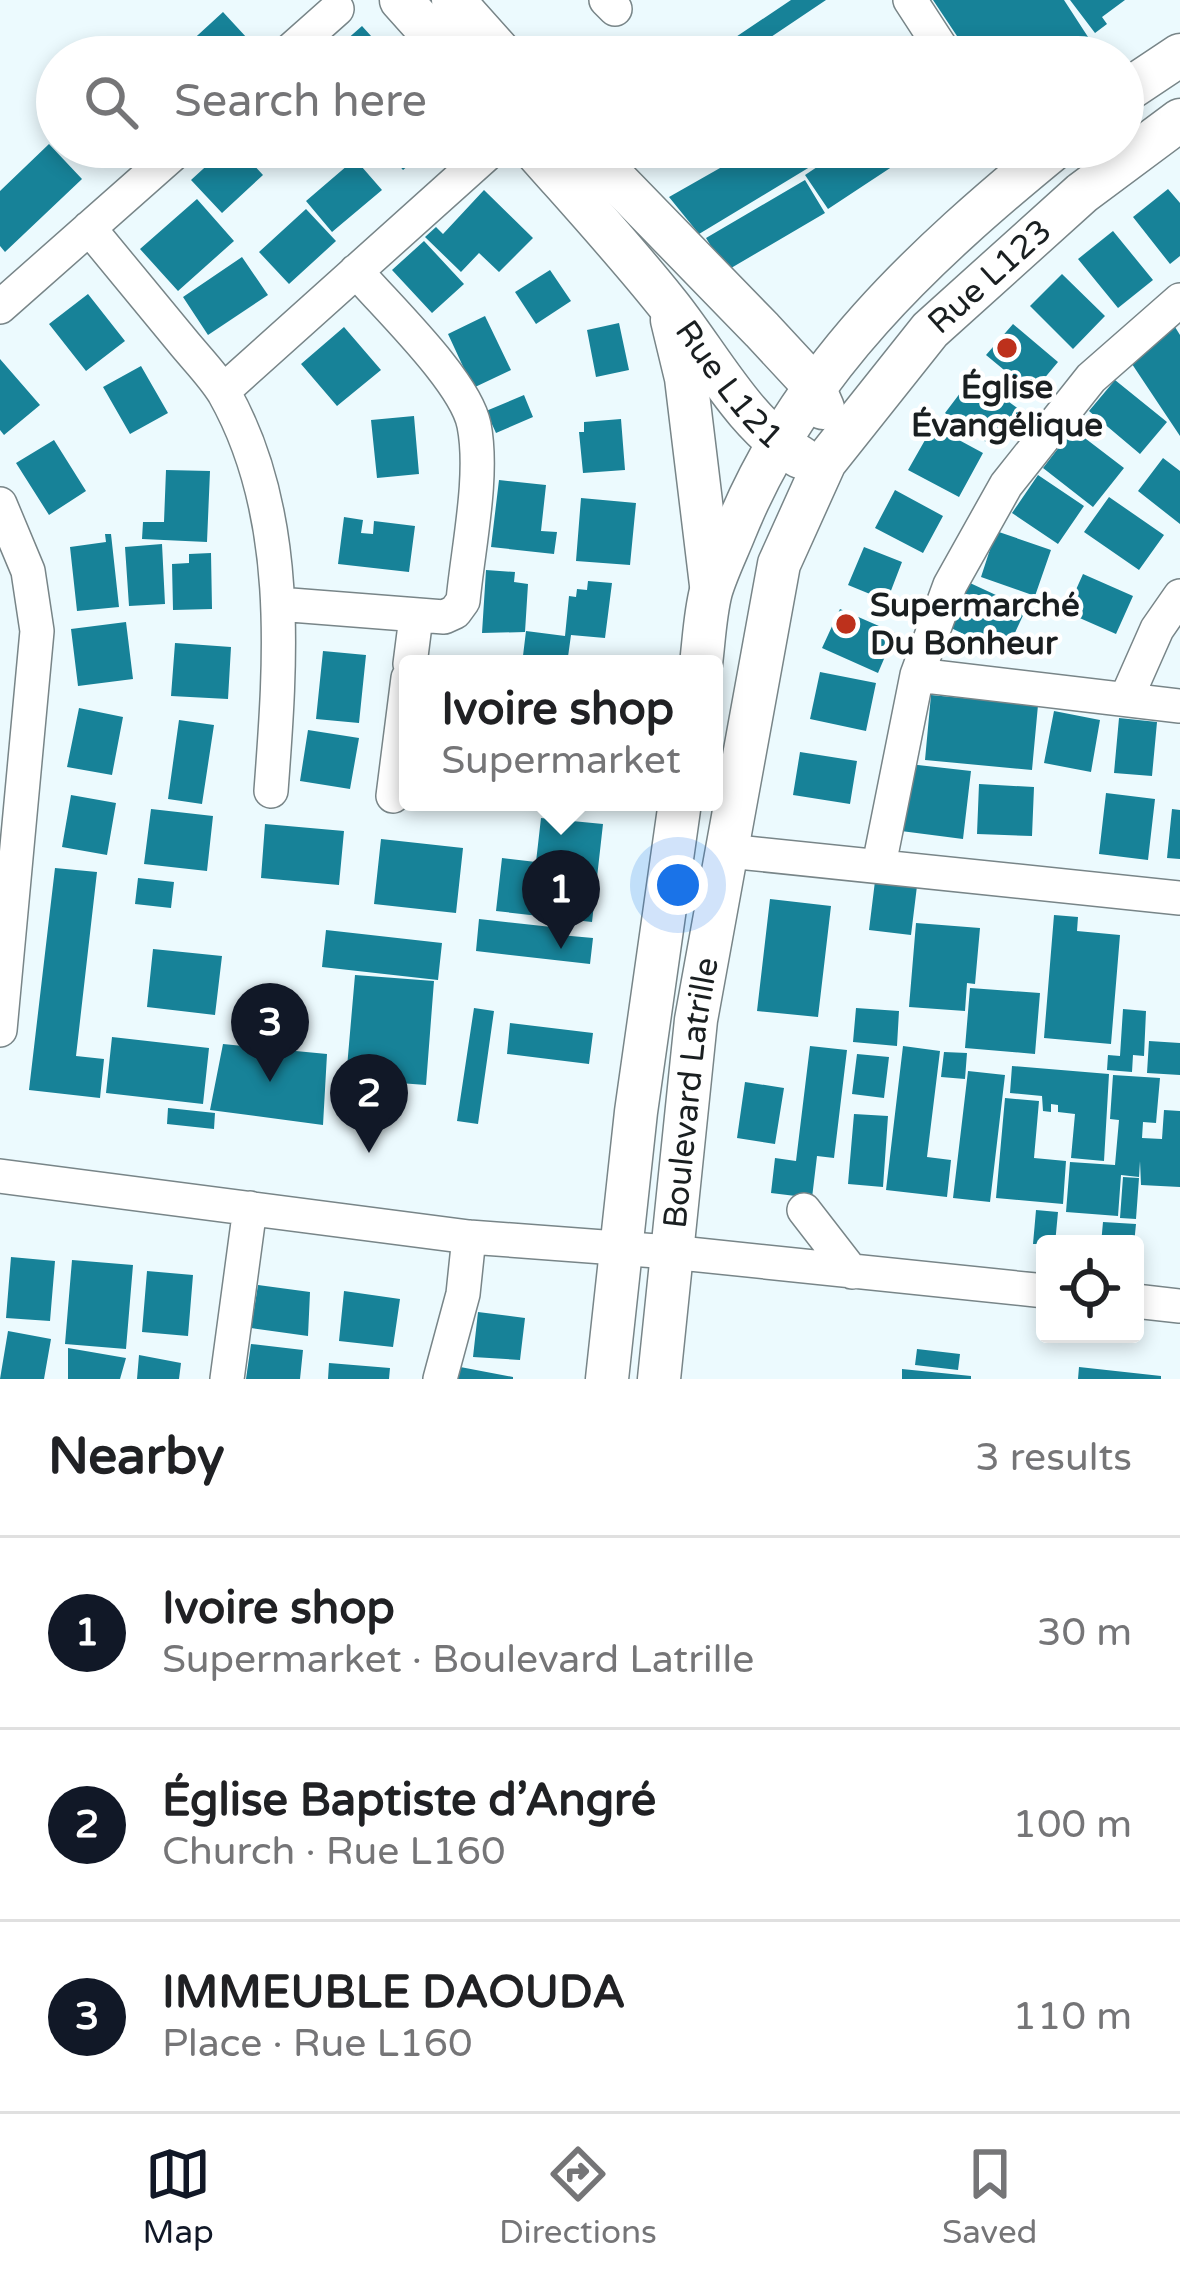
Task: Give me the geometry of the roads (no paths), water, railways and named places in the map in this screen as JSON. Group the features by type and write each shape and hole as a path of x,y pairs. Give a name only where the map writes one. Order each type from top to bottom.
{"main road":[{"path":"401,0 433,36"},
{"path":"453,0 485,36"},
{"path":"1144,79 1180,55"},
{"name":"Rue L123","path":"1144,147 1180,120"},
{"name":"Rue L121","path":"550,168 666,302 755,424 776,444 801,458 825,462 828,417 813,386 603,168"},
{"name":"Rue L123","path":"813,386 860,326 1017,168"},
{"name":"Rue L123","path":"825,462 930,330 1116,168"},
{"path":"666,302 686,378 712,590"},
{"path":"701,655 712,590 746,503 813,386"},
{"name":"Boulevard Latrille","path":"659,1379 696,1020 760,652 778,564 825,462"},
{"name":"Boulevard Latrille","path":"607,1379 636,1112 679,811"}],"street":[{"path":"910,0 933,36"},
{"path":"307,36 337,9"},
{"path":"0,307 157,168"},
{"path":"223,391 471,168"},
{"path":"89,228 223,391 251,457 271,530 278,604 279,685 271,791"},
{"path":"278,604 444,617 455,613 463,601 476,462 473,423 447,376 356,271"},
{"path":"879,865 917,675 950,585 1006,485 1091,378 1180,300"},
{"path":"0,504 28,571 37,631 0,1030"},
{"path":"1126,699 1156,629 1180,596"},
{"path":"411,655 416,616"},
{"path":"917,675 1180,706"},
{"path":"393,796 399,749"},
{"path":"728,851 1180,898"},
{"path":"0,1176 470,1237 670,1252 1036,1290"},
{"path":"227,1379 250,1208"},
{"path":"804,1210 852,1272"},
{"path":"440,1379 463,1294 470,1237"},
{"path":"1144,1302 1180,1306"}],"place":[{"name":"Église Évangélique","path":"1007,348"},
{"name":"Supermarché Du Bonheur","path":"846,624"},
{"name":"Ivoire shop","path":"561,949"},
{"name":"IMMEUBLE DAOUDA","path":"270,1082"},
{"name":"Église Baptiste d’Angré","path":"369,1153"}]}
